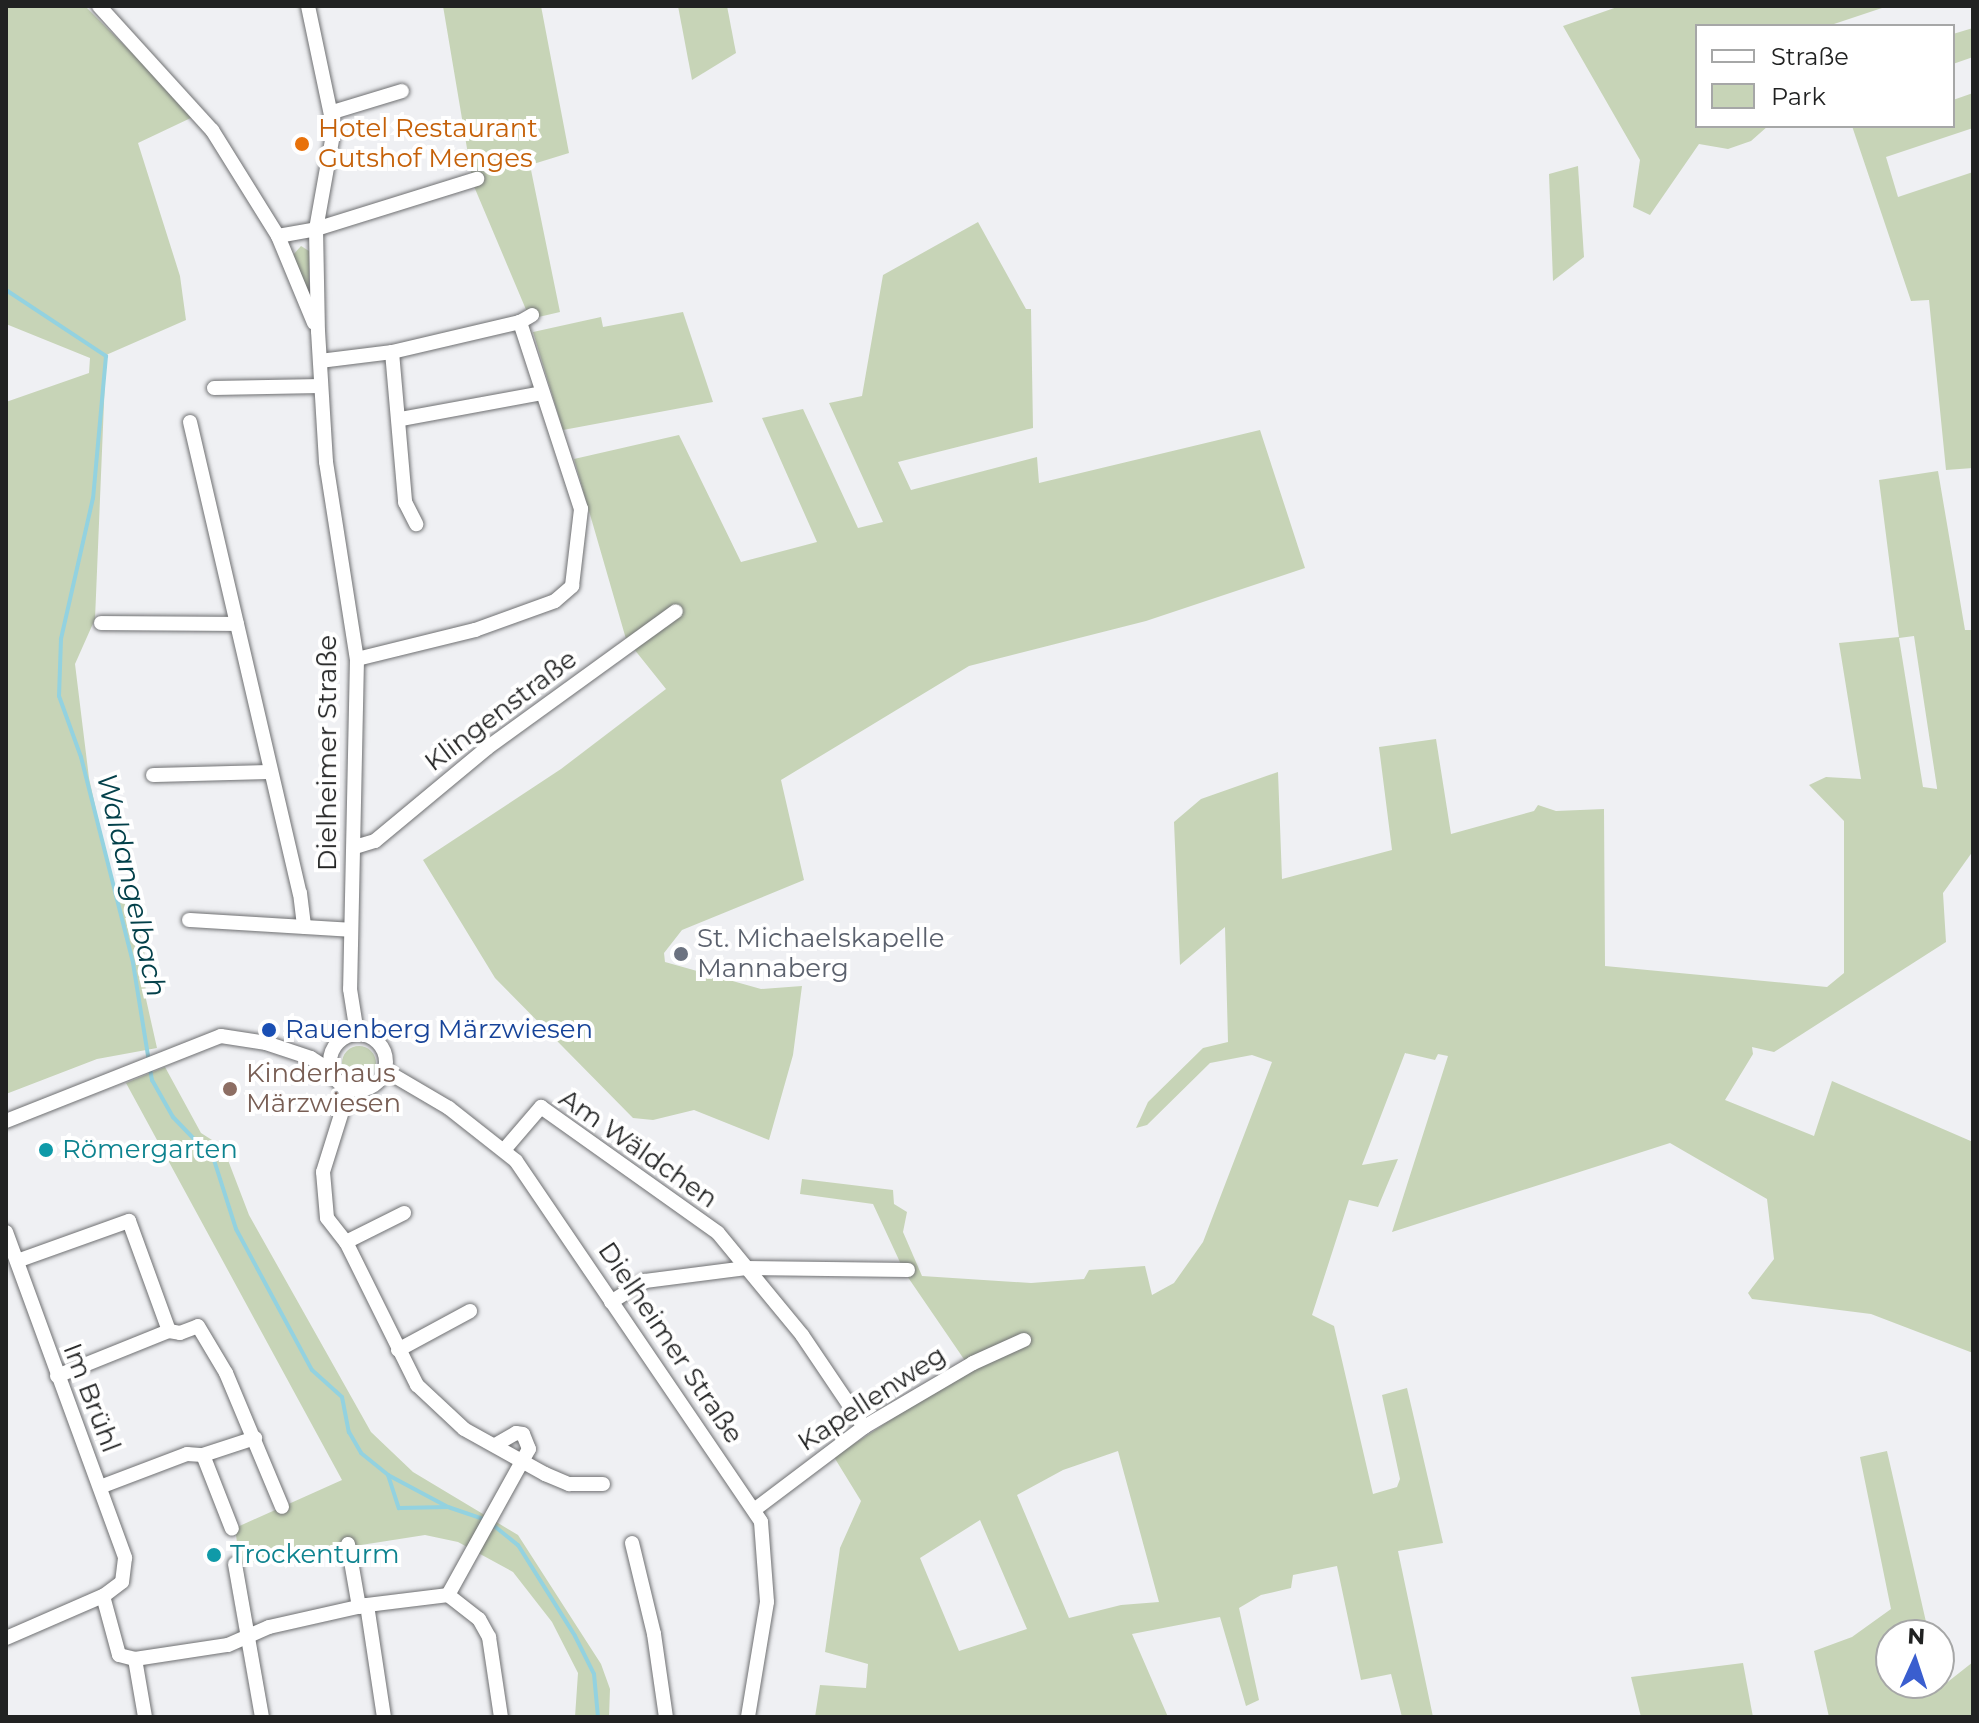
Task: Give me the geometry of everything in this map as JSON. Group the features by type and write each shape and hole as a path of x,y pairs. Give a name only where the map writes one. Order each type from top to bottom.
{"street":[{"path":"99,6 212,130 278,236 318,331"},
{"name":"Dielheimer Straße","path":"308,6 333,112 333,147 316,229 318,331 326,462 357,659 350,989 357,1033"},
{"path":"333,112 402,91"},
{"path":"278,236 316,229 477,179"},
{"path":"320,361 392,352 526,319 542,393 581,509 572,586 555,601 475,630 357,659"},
{"path":"392,352 401,419 405,502 416,524"},
{"path":"214,388 321,386"},
{"path":"401,419 542,393"},
{"path":"190,422 304,927"},
{"name":"Klingenstraße","path":"355,847 375,841 487,748 676,611"},
{"path":"101,623 237,624"},
{"path":"153,775 271,772"},
{"path":"189,920 351,930"},
{"path":"6,1121 221,1036 248,1038 311,1058 331,1071 349,1089 364,1090 386,1071 387,1060 378,1040 357,1033 342,1038 332,1050 311,1058"},
{"path":"331,1071 332,1050"},
{"name":"Dielheimer Straße","path":"386,1071 449,1108 504,1150 553,1212 754,1510 765,1537 767,1602 748,1717"},
{"path":"349,1089 326,1158 322,1194 327,1218 346,1242 398,1350 433,1404 495,1445 569,1484 603,1484"},
{"name":"Am Wäldchen","path":"504,1150 541,1107 718,1233 746,1268"},
{"path":"346,1242 404,1213"},
{"path":"17,1261 129,1221 169,1331"},
{"name":"Im Brühl","path":"6,1232 125,1558 122,1582 103,1596"},
{"path":"746,1268 802,1335 864,1427"},
{"path":"611,1302 645,1281 746,1268 908,1270"},
{"path":"398,1350 470,1311"},
{"path":"57,1376 169,1331 198,1326 212,1344 255,1438 282,1507"},
{"name":"Kapellenweg","path":"754,1510 864,1427 973,1363 1024,1340"},
{"path":"448,1595 525,1463 529,1449 523,1434 495,1445"},
{"path":"100,1487 187,1454 203,1455 255,1438"},
{"path":"203,1455 232,1529"},
{"path":"632,1543 654,1634 666,1717"},
{"path":"348,1544 384,1717"},
{"path":"235,1564 262,1717"},
{"path":"6,1638 103,1596 119,1655 135,1659 228,1645 247,1636 363,1606 448,1595 479,1619 489,1637 501,1717"},
{"path":"135,1659 145,1717"}],"green space":[{"path":"6,6 85,6 195,116 138,143 180,276 186,320 106,355 95,619 75,664 89,778 110,874 144,943 146,999 157,1048 97,1059 6,1094 6,402 89,373 90,358 6,324"},
{"path":"443,6 541,6 569,153 530,165 560,312 530,319 473,184"},
{"path":"678,6 727,6 736,53 692,80"},
{"path":"1620,6 1888,6 1834,24 1695,24 1695,128 1766,128 1751,141 1728,149 1699,144 1650,215 1633,207 1640,160 1563,26"},
{"path":"1973,28 1973,57 1955,63 1955,33"},
{"path":"1973,93 1973,128 1886,157 1898,197 1973,172 1973,468 1946,470 1929,300 1911,301 1853,128 1955,128 1955,99"},
{"path":"1578,166 1584,257 1553,281 1549,174"},
{"path":"978,222 1026,309 1031,309 1033,428 898,462 911,490 1037,457 1039,483 1260,430 1305,568 1146,621 969,666 781,780 804,880 682,930 664,953 665,962 761,989 802,986 793,1055 769,1140 694,1110 653,1120 633,1118 495,978 423,860 561,769 666,689 626,639 574,459 679,435 741,562 817,542 762,418 803,409 858,528 883,522 829,403 862,396 883,275"},
{"path":"301,246 309,251 309,295 293,255"},
{"path":"683,312 713,402 563,430 533,332 601,317 603,327"},
{"path":"1938,471 1965,630 1973,630 1973,851 1943,893 1946,942 1774,1052 1752,1047 1753,1054 1725,1100 1814,1136 1832,1081 1973,1142 1973,1353 1871,1314 1752,1299 1748,1293 1774,1259 1767,1199 1670,1143 1392,1232 1448,1056 1438,1054 1435,1060 1405,1053 1362,1165 1398,1159 1378,1207 1349,1200 1312,1315 1334,1326 1373,1494 1397,1487 1400,1479 1382,1395 1407,1388 1443,1543 1398,1551 1433,1717 1402,1717 1391,1674 1361,1680 1337,1566 1293,1575 1291,1588 1261,1595 1239,1608 1259,1700 1246,1706 1220,1617 1132,1634 1168,1717 815,1717 820,1685 866,1688 868,1664 825,1652 840,1548 861,1501 834,1457 970,1368 905,1273 873,1204 800,1194 802,1179 893,1190 894,1204 907,1212 903,1232 922,1276 1031,1283 1084,1279 1089,1270 1145,1266 1152,1295 1174,1283 1203,1242 1272,1062 1252,1055 1210,1063 1147,1125 1136,1128 1148,1102 1203,1048 1228,1042 1225,927 1180,965 1174,822 1201,799 1278,772 1282,879 1392,850 1379,747 1436,739 1451,834 1534,811 1538,805 1556,811 1604,809 1605,966 1827,987 1844,973 1844,821 1809,785 1826,777 1861,779 1839,643 1899,637 1879,480","holes":["1914,636 1937,788 1937,789 1923,787 1899,638","1118,1451 1159,1602 1121,1605 1069,1618 1017,1495 1063,1470","980,1520 1027,1629 959,1651 920,1558"]},
{"path":"359,1046 371,1051 376,1063 371,1075 359,1080 347,1075 342,1063 347,1051"},
{"path":"165,1067 201,1133 223,1147 249,1215 371,1432 413,1472 518,1535 601,1664 610,1689 609,1717 575,1717 578,1673 552,1622 513,1572 458,1542 425,1535 240,1564 235,1528 342,1480 126,1083"},
{"path":"1887,1451 1925,1619 1877,1619 1891,1609 1860,1457"},
{"path":"1875,1620 1875,1699 1955,1699 1955,1676 1973,1662 1973,1717 1829,1717 1814,1651 1852,1637"},
{"path":"1743,1663 1753,1717 1641,1717 1631,1677"}],"waterway":[{"name":"Waldangelbach","path":"6,290 106,356 93,498 61,639 59,696 81,757 133,963 152,1080 173,1117 214,1160 236,1229 312,1370 342,1397 349,1432 361,1453 388,1475 448,1507 486,1520"},
{"name":"Waldangelbach","path":"388,1475 399,1508 448,1507"},
{"name":"Waldangelbach","path":"493,1525 518,1545 575,1636 594,1674 598,1717"}],"place":[{"name":"Hotel Restaurant Gutshof Menges","path":"302,144"},
{"name":"St. Michaelskapelle Mannaberg","path":"681,954"},
{"name":"Rauenberg Märzwiesen","path":"269,1030"},
{"name":"Kinderhaus Märzwiesen","path":"230,1089"},
{"name":"Römergarten","path":"46,1150"},
{"name":"Trockenturm","path":"214,1555"}]}
